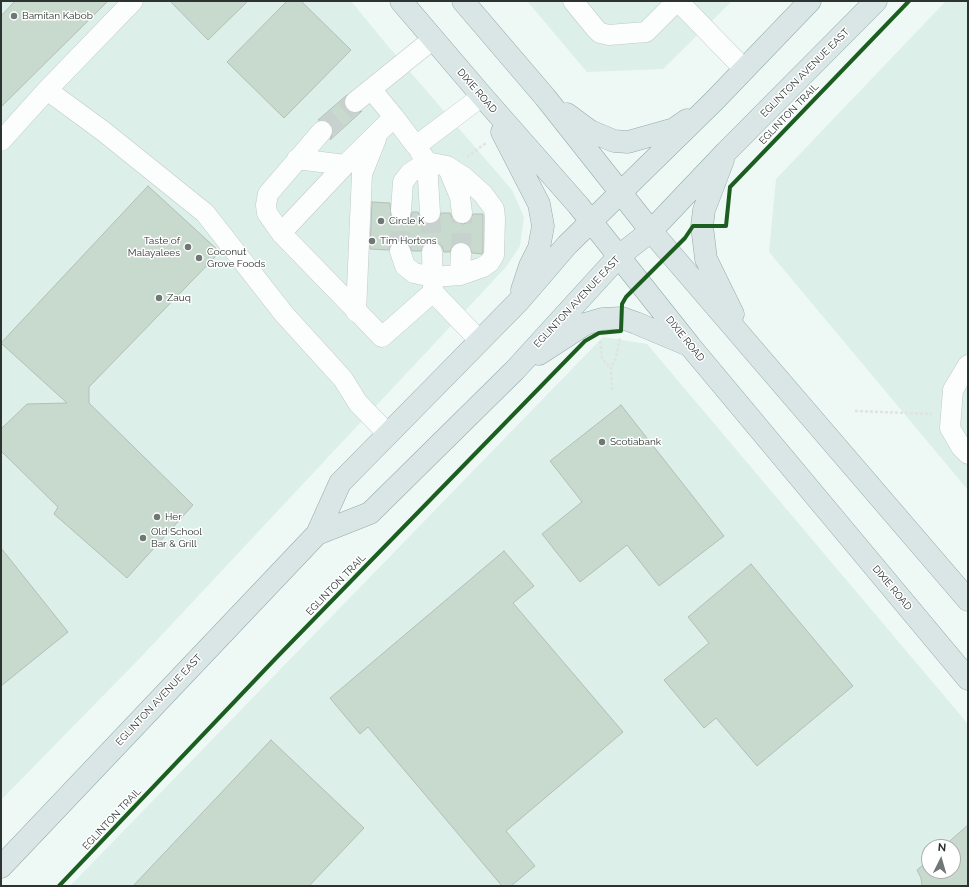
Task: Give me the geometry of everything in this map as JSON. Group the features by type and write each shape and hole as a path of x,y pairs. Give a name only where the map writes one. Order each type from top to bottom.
{"main road":[{"name":"DIXIE ROAD","path":"401,1 578,205 690,346 968,679"},
{"path":"463,1 545,97 651,231 968,600"},
{"name":"EGLINTON AVENUE EAST","path":"1,867 317,534 340,483 518,302 567,245 714,101 810,1"},
{"name":"EGLINTON AVENUE EAST","path":"317,534 370,513 515,370 619,256 651,231 726,152 876,1"},
{"path":"482,96 539,204 543,226 539,248 530,266 518,302"},
{"path":"545,97 590,131 614,141 628,142 674,129 714,101"},
{"path":"726,152 704,210 702,226 703,239 706,259 750,347"},
{"path":"515,370 586,324 602,319 621,325 648,327 690,346"}],"lane":[{"path":"1,141 47,90 133,1"},
{"path":"573,1 594,28 600,33 609,35 646,32 678,1 744,69"},
{"path":"355,102 433,38"},
{"path":"371,89 394,117 427,162 430,213"},
{"path":"47,90 103,131 205,213 284,314 343,379 358,403 388,434"},
{"path":"416,146 482,96"},
{"path":"281,233 345,165 394,117"},
{"path":"322,131 268,194 266,205 269,217 281,233 356,312 382,337 433,284 483,268 490,262 494,254 494,209 483,194 464,177 447,166 427,162 410,173 403,182 401,211"},
{"path":"356,312 362,174 380,132"},
{"path":"297,159 345,165"},
{"path":"447,166 460,197 462,213"},
{"path":"400,251 405,266 433,284 479,340"},
{"path":"432,252 433,284"},
{"path":"460,275 461,253"},
{"path":"968,365 953,390 950,428 961,447 968,454"}],"path":[{"path":"612,390 611,368 616,357 621,325"},
{"path":"600,339 602,359 611,368"},
{"path":"855,411 951,414"}],"shaded area":[{"path":"1,1 351,1 512,190 524,217 520,246 506,267 142,656 1,800"},
{"path":"527,1 732,1 663,69 587,72"},
{"path":"946,1 968,1 968,490 769,252 776,179"},
{"path":"603,337 647,344 968,724 968,886 70,886"}],"building":[{"path":"15,1 108,1 1,107 1,16"},
{"path":"170,1 248,1 208,40"},
{"path":"287,1 301,1 351,50 284,118 227,62"},
{"path":"347,95 344,103 346,110 356,113 362,111 330,140 333,133 333,127 324,120 318,120"},
{"path":"148,186 220,252 89,387 89,403 193,505 127,578 54,514 58,507 1,451 1,429 27,404 67,403 1,343"},
{"path":"372,202 390,203 391,216 400,222 406,221 411,217 412,212 418,212 421,220 430,224 437,222 441,213 450,213 453,220 463,224 469,222 473,214 483,214 483,252 482,254 472,253 468,244 461,242 452,246 450,252 444,252 442,246 432,241 426,242 421,251 412,251 408,243 402,240 392,243 389,250 370,249"},
{"path":"621,405 724,536 659,586 627,545 580,582 542,534 582,502 550,461"},
{"path":"1,548 68,632 1,686"},
{"path":"504,551 534,586 513,603 623,732 506,831 535,866 511,886 502,886 368,727 360,734 330,698"},
{"path":"751,564 853,686 757,766 716,718 704,728 664,680 709,643 688,617"},
{"path":"271,740 364,828 309,886 133,886"},
{"path":"968,825 968,886 922,886 921,879 961,879 961,839 952,839"},
{"path":"921,867 921,878 917,870"}],"tunnel":[{"path":"322,131 355,102"},
{"path":"400,251 401,211"},
{"path":"430,213 432,252"},
{"path":"461,253 462,213"}],"cycle path":[{"name":"EGLINTON TRAIL","path":"59,886 276,658 585,341 599,333 621,331 622,304 626,297 685,238 693,226 726,226 730,187 909,1"}],"place":[{"name":"Bamitan Kabob","path":"14,16"},
{"name":"Circle K","path":"381,221"},
{"name":"Tim Hortons","path":"372,241"},
{"name":"Taste of Malayalees","path":"188,247"},
{"name":"Coconut Grove Foods","path":"199,258"},
{"name":"Zauq","path":"159,298"},
{"name":"Scotiabank","path":"602,442"},
{"name":"Her","path":"157,517"},
{"name":"Old School Bar & Grill","path":"143,538"}]}
